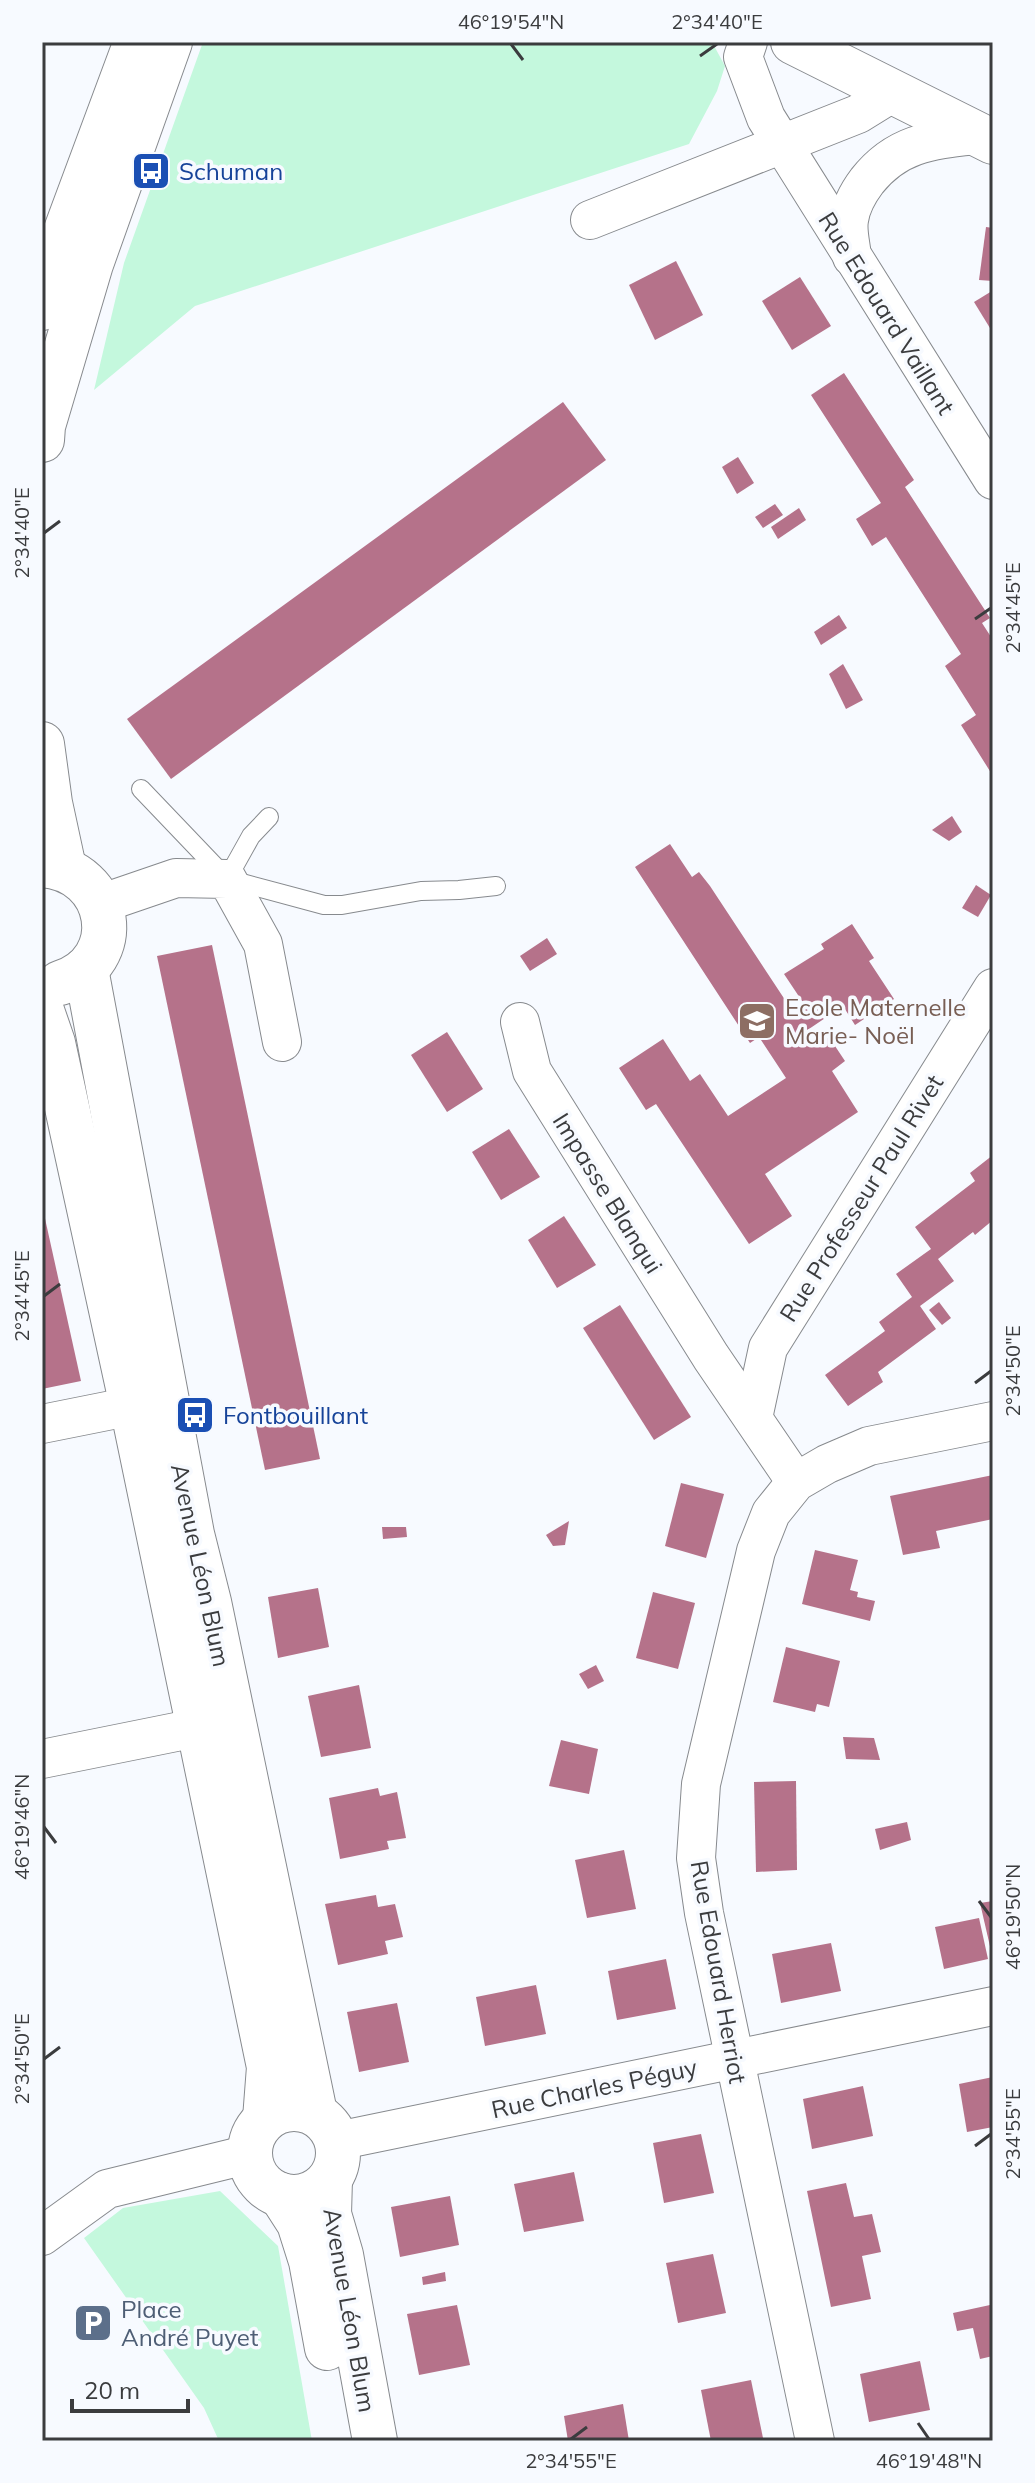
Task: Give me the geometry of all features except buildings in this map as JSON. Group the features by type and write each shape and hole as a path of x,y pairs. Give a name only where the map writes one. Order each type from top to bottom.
{"main road":[{"path":"42,308 62,241 136,42"},
{"path":"42,431 91,264 170,42"},
{"path":"793,42 985,138"},
{"path":"42,744 50,803 53,866 79,876 91,888 100,904 104,921 103,939 86,969 70,980 42,985"},
{"name":"Avenue Léon Blum","path":"86,969 189,1519 327,2144 329,2214 341,2255 375,2441"},
{"name":"Avenue Léon Blum","path":"42,1011 53,1043 132,1406 269,2067 252,2168 269,2189 281,2195 309,2195 321,2188 327,2144"},
{"path":"257,2136 276,2111 302,2109 327,2144"},
{"name":"Avenue Léon Blum","path":"281,2195 299,2223 311,2261 345,2441"}],"street":[{"name":"Rue Edouard Vaillant","path":"748,42 743,57 766,118 993,480"},
{"path":"590,220 858,114 892,93"},
{"path":"853,259 848,221 856,196 880,164 904,148 936,140 985,138"},
{"path":"100,904 176,878 227,879 263,944 282,1042"},
{"name":"Rue Professeur Paul Rivet","path":"753,1418 768,1348 993,988"},
{"name":"Impasse Blanqui","path":"520,1022 532,1071 711,1357 796,1482"},
{"path":"711,1357 748,1358 768,1348"},
{"path":"42,1424 132,1406"},
{"name":"Rue Edouard Herriot","path":"815,2441 704,1913 696,1858 701,1784 756,1551 771,1513 796,1482 827,1464 869,1446 993,1421"},
{"path":"42,1759 181,1731 199,1732"},
{"name":"Rue Charles Péguy","path":"327,2144 993,2006"},
{"path":"43,2233 107,2189 257,2136"}],"lane":[{"path":"141,789 227,879 324,905 342,905 421,891 496,886"},
{"path":"227,879 251,836 269,817"}],"green space":[{"path":"203,42 712,42 725,66 717,91 689,144 195,306 94,390 124,263"},
{"path":"220,2191 278,2246 312,2441 219,2441 204,2408 84,2238 123,2208"}],"place":[{"name":"Schuman","path":"151,171"},
{"name":"Ecole Maternelle Marie- Noël","path":"757,1021"},
{"name":"Fontbouillant","path":"195,1415"},
{"name":"Place André Puyet","path":"93,2323"}]}
